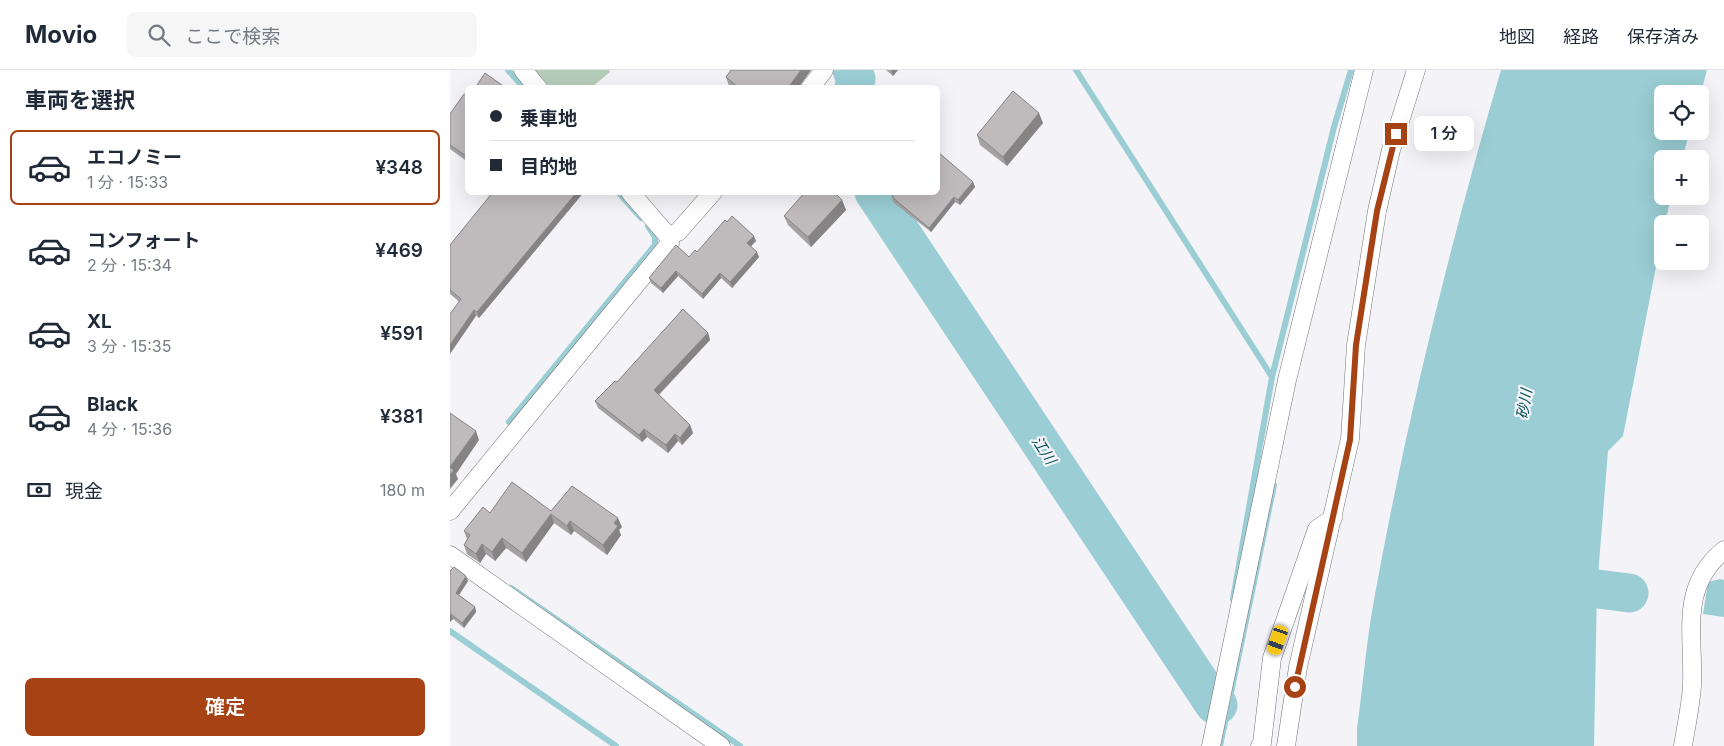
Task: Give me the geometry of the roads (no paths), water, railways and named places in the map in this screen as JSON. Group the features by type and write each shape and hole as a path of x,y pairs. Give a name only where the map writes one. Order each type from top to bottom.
{"street":[{"path":"523,70 536,85"},
{"path":"812,85 824,70"},
{"path":"1211,746 1287,380 1364,70"},
{"path":"1286,746 1298,667 1350,440 1356,345 1377,211 1391,150 1416,70"},
{"path":"450,511 670,243 668,236 633,195"},
{"path":"668,236 678,232 711,195"},
{"path":"1260,746 1262,743 1272,658 1317,529 1332,518"},
{"path":"1683,746 1692,687 1691,627 1695,588 1701,574 1724,550"},
{"path":"450,555 468,570 721,746"}],"water":[{"name":"砂川","path":"1501,70 1707,70 1703,85 1654,85 1654,140 1687,140 1685,150 1654,150 1654,205 1669,205 1667,215 1654,215 1655,270 1623,436 1608,451 1597,588 1594,746 1357,746 1357,728 1371,616 1400,467 1430,334"},
{"path":"1724,580 1724,617 1703,614 1708,582"}],"waterway":[{"path":"508,70 521,85"},
{"name":"江川","path":"852,70 856,79 855,85"},
{"path":"1076,70 1272,377 1233,599"},
{"path":"1272,377 1334,127 1351,70"},
{"path":"621,195 641,218"},
{"name":"江川","path":"876,195 1214,704 1218,705"},
{"path":"509,422 655,245 655,237 648,226"},
{"path":"1220,746 1274,485"},
{"path":"1543,582 1629,593"},
{"path":"511,588 740,746"},
{"path":"450,631 616,746"}]}
